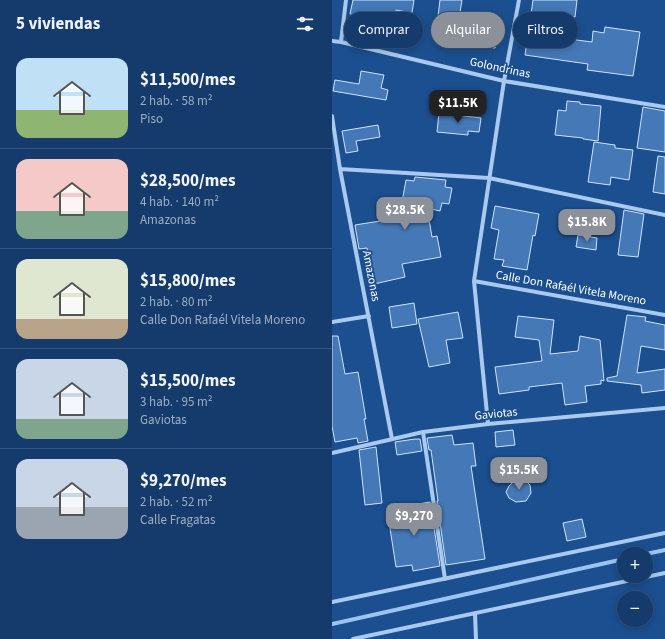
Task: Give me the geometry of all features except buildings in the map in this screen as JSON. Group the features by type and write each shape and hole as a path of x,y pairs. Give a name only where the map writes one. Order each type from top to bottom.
{"street":[{"path":"341,42 346,0"},
{"path":"488,424 474,282 504,81 519,0"},
{"name":"Golondrinas","path":"332,41 504,81 665,107"},
{"name":"Amazonas","path":"332,116 340,169 392,439"},
{"path":"340,169 489,178 665,215"},
{"name":"Calle Don Rafaél Vitela Moreno","path":"474,282 665,315"},
{"path":"332,322 369,316"},
{"name":"Gaviotas","path":"332,453 423,432 488,424 665,408"},
{"path":"423,432 445,579"},
{"path":"332,602 665,533"},
{"path":"354,639 665,573"},
{"path":"475,613 476,639"}],"waterway":[{"path":"653,553 665,550"},
{"path":"332,624 617,561"}]}
